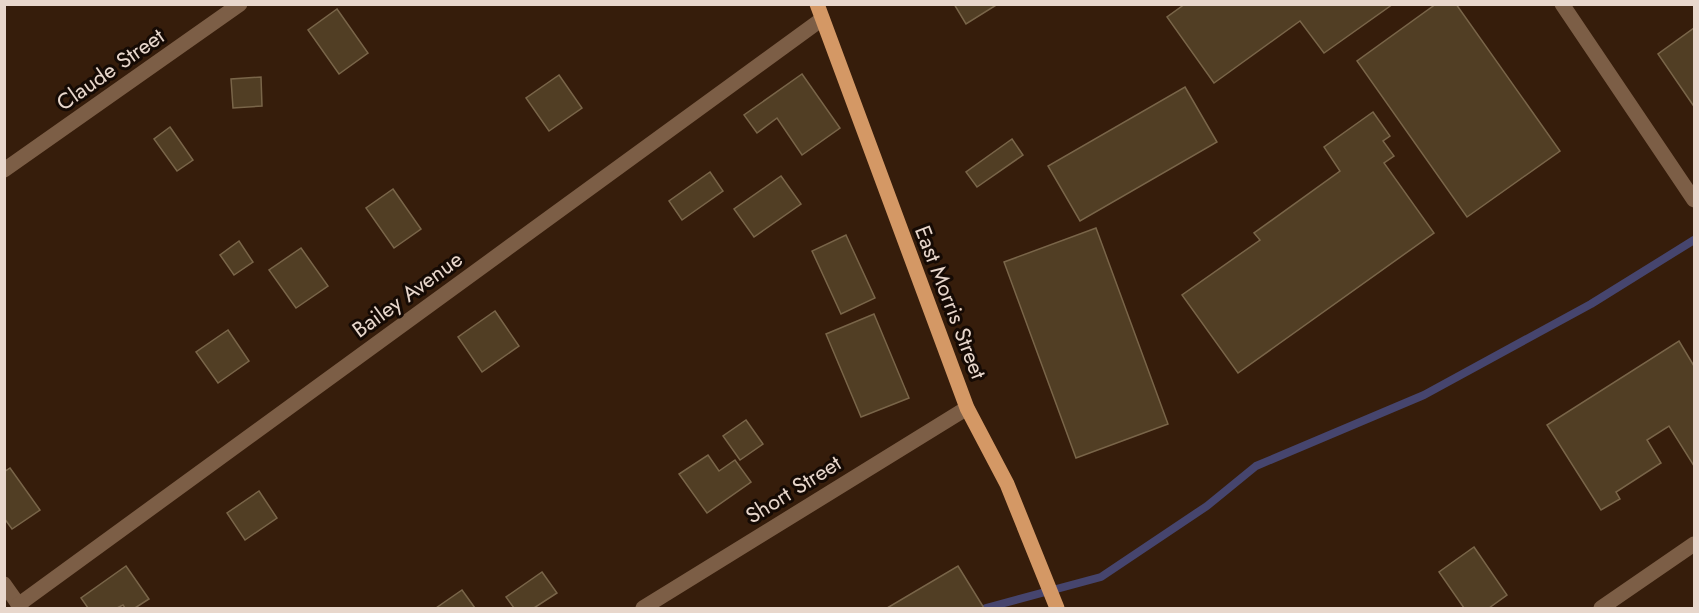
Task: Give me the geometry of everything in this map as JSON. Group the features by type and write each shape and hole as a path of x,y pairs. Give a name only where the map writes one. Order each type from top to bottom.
{"main road":[{"name":"East Morris Street","path":"819,12 967,408 1007,484 1057,609"}],"street":[{"name":"Claude Street","path":"4,170 240,4"},
{"path":"1562,4 1695,200"},
{"name":"Bailey Avenue","path":"20,607 819,12"},
{"name":"Short Street","path":"643,609 967,408"},
{"path":"1602,609 1695,544"},
{"path":"4,584 20,607"}],"building":[{"path":"954,4 998,4 966,24"},
{"path":"1185,4 1393,4 1324,53 1300,21 1214,83 1167,17"},
{"path":"1436,4 1456,4 1560,151 1467,217 1357,61"},
{"path":"337,9 368,53 339,74 308,30"},
{"path":"1694,28 1694,104 1693,105 1658,54"},
{"path":"802,74 840,128 802,155 777,118 757,133 744,115"},
{"path":"559,75 582,108 549,131 526,98"},
{"path":"261,77 262,106 233,108 231,79"},
{"path":"1185,87 1217,142 1080,221 1048,166"},
{"path":"1373,112 1390,136 1383,141 1394,156 1384,163 1434,233 1238,373 1182,295 1260,240 1254,233 1340,171 1324,147"},
{"path":"170,127 193,160 177,171 154,139"},
{"path":"1012,139 1023,155 977,187 966,172"},
{"path":"710,172 723,191 682,220 669,201"},
{"path":"781,176 801,204 754,237 734,209"},
{"path":"393,189 421,229 394,248 366,208"},
{"path":"1096,228 1168,424 1076,458 1004,262"},
{"path":"846,235 875,298 841,314 812,251"},
{"path":"239,241 253,262 234,275 220,255"},
{"path":"301,248 328,286 296,308 269,270"},
{"path":"495,311 519,346 482,372 458,337"},
{"path":"874,314 909,398 861,417 826,334"},
{"path":"228,330 249,361 218,383 196,352"},
{"path":"1679,341 1694,366 1694,466 1669,426 1647,440 1661,463 1616,492 1620,499 1601,510 1547,425"},
{"path":"746,420 763,444 740,460 723,436"},
{"path":"708,455 719,471 735,460 751,482 707,513 679,474"},
{"path":"10,468 40,510 12,529 4,518 4,472"},
{"path":"259,491 277,518 245,540 227,513"},
{"path":"1474,547 1507,595 1489,608 1464,608 1439,572"},
{"path":"126,566 149,599 135,608 125,608 123,605 117,608 88,608 81,598"},
{"path":"958,566 984,608 887,608"},
{"path":"542,572 557,593 534,608 514,608 506,597"},
{"path":"462,590 475,608 436,608"}],"waterway":[{"path":"986,608 1101,577 1207,506 1256,466 1424,395 1591,304 1694,240"}]}
